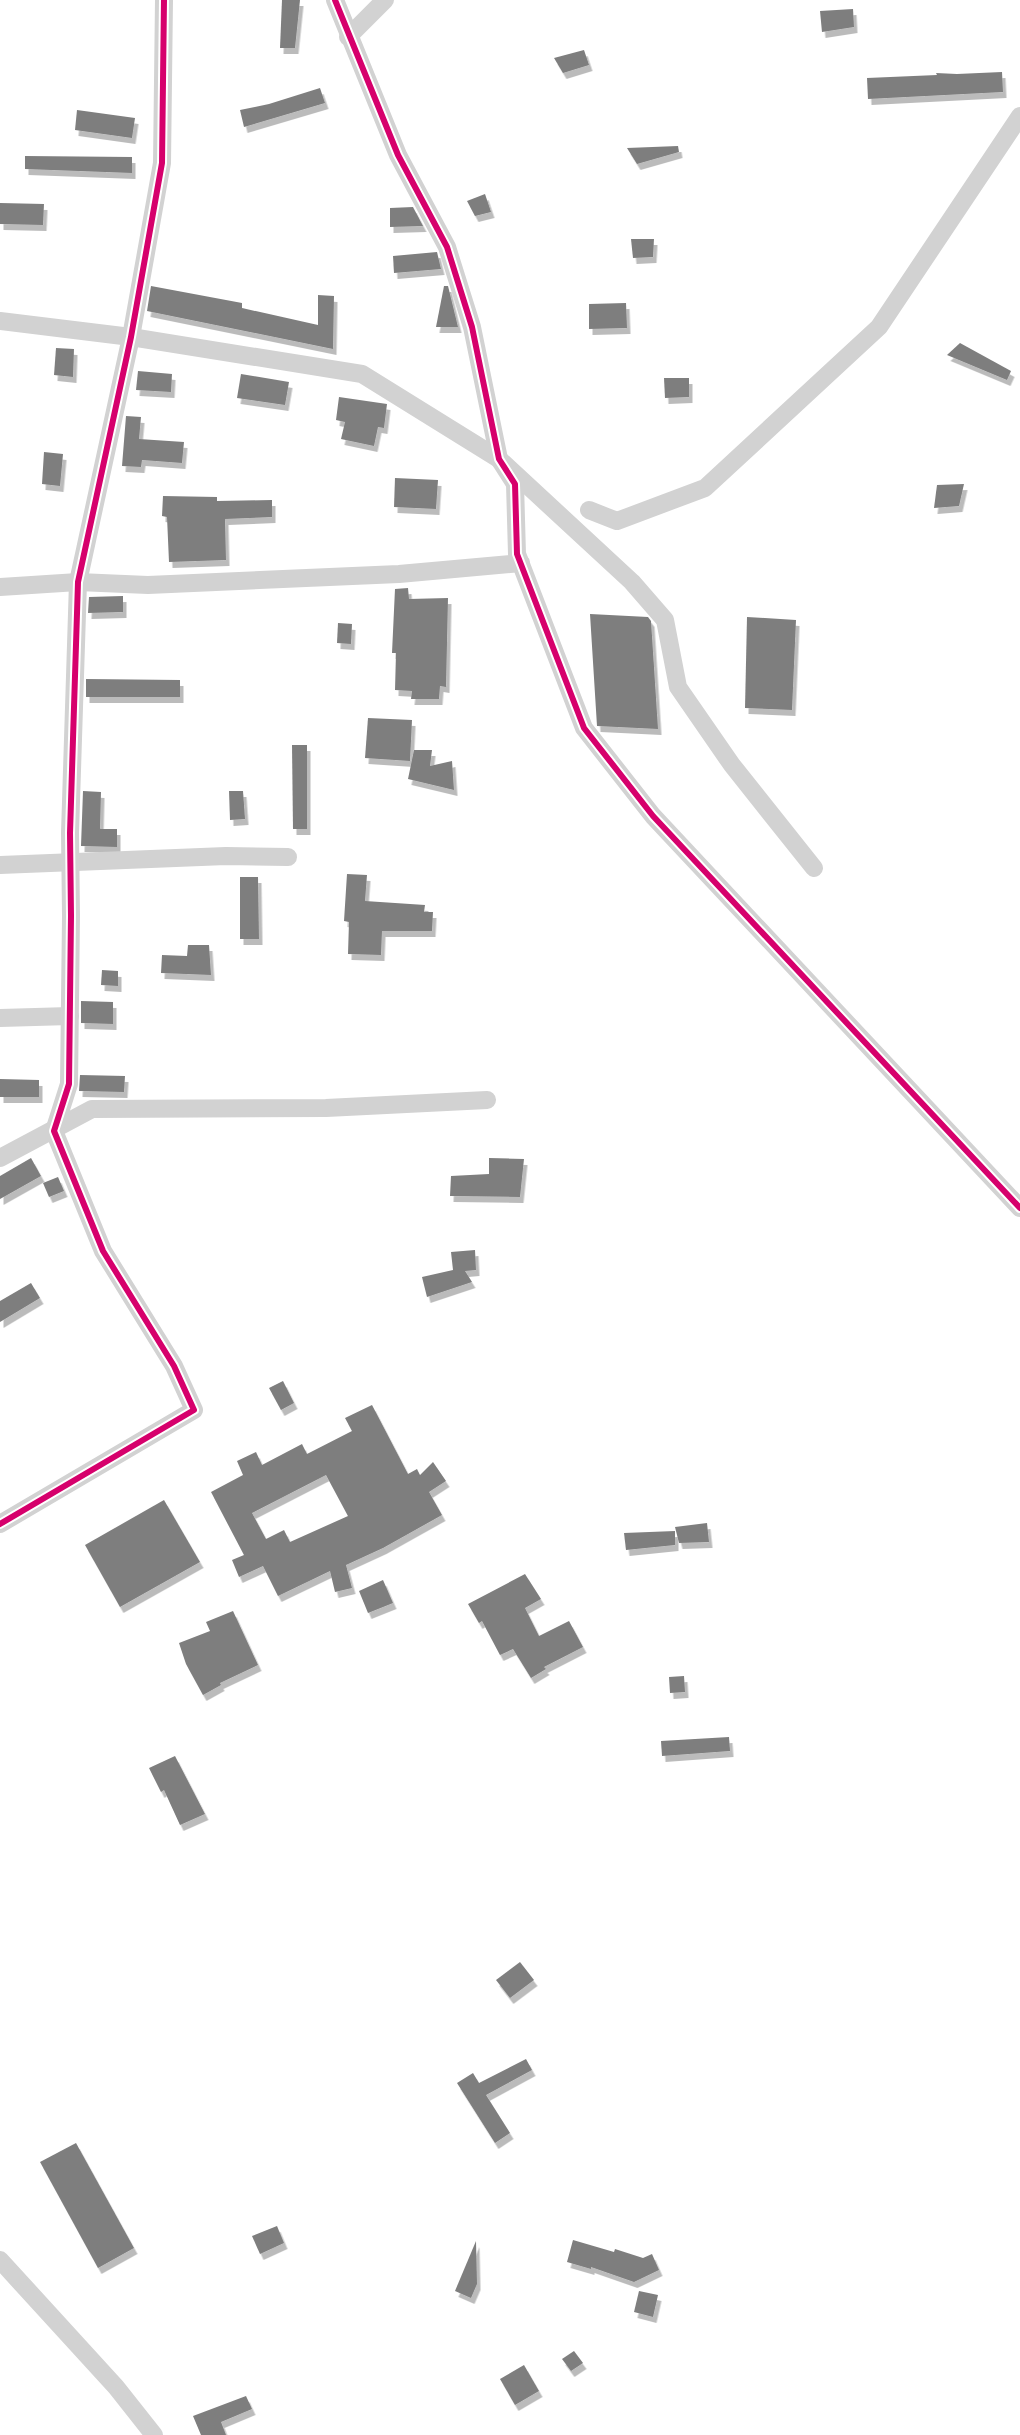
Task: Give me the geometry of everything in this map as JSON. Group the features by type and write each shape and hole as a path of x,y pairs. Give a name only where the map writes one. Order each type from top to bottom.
{"street":[{"path":"0,1524 194,1410 174,1365 103,1251 54,1131 69,1084 70,863 78,582 131,337 162,163 164,0"},
{"path":"335,0 348,37 398,154 447,248 472,327 499,459 515,484 517,554 584,728 652,816 1020,1208"},
{"path":"348,37 385,0"},
{"path":"589,510 616,521 705,488 879,327 1020,116"},
{"path":"0,321 131,337 362,374 499,459 632,582 665,620 678,687 732,765 814,868"},
{"path":"0,587 78,582 160,584 399,574 521,563"},
{"path":"0,865 226,856 288,857"},
{"path":"0,1018 70,1016"},
{"path":"0,1158 92,1109 326,1108 486,1101"},
{"path":"0,2260 116,2387 154,2435"}],"building":[{"path":"282,0 300,0 295,48 280,48"},
{"path":"853,9 854,27 822,32 820,11"},
{"path":"584,50 589,65 563,73 554,58"},
{"path":"1002,72 1003,92 868,99 867,78 937,75 936,73"},
{"path":"320,88 325,103 244,127 240,110 269,104"},
{"path":"77,110 135,118 132,138 75,130"},
{"path":"678,146 679,152 637,164 627,148"},
{"path":"25,156 132,157 132,173 25,169"},
{"path":"485,194 491,212 475,216 467,201"},
{"path":"0,203 44,204 43,225 0,224"},
{"path":"413,207 423,226 390,227 390,208"},
{"path":"631,239 654,239 653,257 633,258"},
{"path":"437,252 441,269 394,273 393,256"},
{"path":"151,286 242,303 242,308 318,325 318,295 334,296 333,349 147,311"},
{"path":"444,286 448,286 458,327 436,327"},
{"path":"626,303 627,328 589,329 589,304"},
{"path":"960,343 1011,371 1007,380 947,355"},
{"path":"56,348 74,349 73,377 54,375"},
{"path":"138,371 172,374 171,392 136,390"},
{"path":"241,374 289,382 285,405 237,398"},
{"path":"664,378 689,378 689,397 665,398"},
{"path":"339,397 387,404 384,428 378,427 374,446 341,439 345,422 336,420"},
{"path":"126,416 141,417 139,439 184,442 182,463 142,460 141,467 122,466"},
{"path":"44,452 63,454 60,486 42,484"},
{"path":"395,478 438,480 436,509 394,507"},
{"path":"964,484 959,506 934,508 937,485"},
{"path":"163,496 217,497 217,501 272,500 272,517 225,519 226,560 169,562 167,517 162,516"},
{"path":"408,588 409,599 448,598 446,687 440,686 439,699 411,699 412,691 395,690 396,653 392,653 395,589"},
{"path":"123,596 123,612 88,613 89,597"},
{"path":"590,614 648,617 651,621 658,729 597,726"},
{"path":"747,617 796,620 792,710 745,708"},
{"path":"338,623 352,624 351,644 337,643"},
{"path":"86,679 180,680 180,697 86,697"},
{"path":"368,718 412,720 410,761 365,758"},
{"path":"292,745 307,745 307,829 293,829"},
{"path":"414,750 432,750 430,766 452,761 454,790 408,779"},
{"path":"83,791 101,792 100,829 117,829 117,847 81,846"},
{"path":"229,791 243,791 245,819 230,820"},
{"path":"347,874 367,875 365,901 425,905 424,912 433,912 432,931 382,931 381,955 348,954 349,922 344,921"},
{"path":"240,877 258,877 259,939 240,939"},
{"path":"188,945 209,945 211,975 161,973 162,955 187,956"},
{"path":"102,970 118,971 118,986 101,985"},
{"path":"81,1001 113,1002 113,1024 81,1023"},
{"path":"80,1075 125,1076 124,1092 79,1091"},
{"path":"0,1079 39,1080 39,1097 0,1097"},
{"path":"31,1158 41,1176 0,1199 0,1176"},
{"path":"489,1158 524,1159 520,1197 450,1196 451,1176 489,1174"},
{"path":"58,1177 64,1191 49,1197 43,1183"},
{"path":"475,1250 476,1270 465,1271 472,1282 427,1297 422,1277 453,1270 451,1252"},
{"path":"31,1283 40,1298 0,1322 0,1301"},
{"path":"283,1381 294,1403 281,1410 269,1388"},
{"path":"372,1405 408,1474 417,1469 420,1475 433,1462 446,1481 429,1492 442,1515 383,1548 346,1565 352,1588 335,1592 330,1571 278,1596 263,1566 239,1577 232,1560 244,1555 211,1492 243,1475 237,1461 256,1452 262,1465 302,1444 307,1454 352,1431 345,1418","holes":["326,1475 348,1516 290,1542 284,1530 266,1539 252,1513"]},
{"path":"164,1500 200,1562 120,1607 85,1545"},
{"path":"707,1523 709,1542 679,1543 675,1527"},
{"path":"675,1531 675,1545 626,1550 624,1533"},
{"path":"525,1574 541,1599 525,1608 539,1636 569,1621 583,1647 544,1667 546,1669 531,1678 513,1649 500,1655 482,1621 479,1623 468,1604"},
{"path":"383,1580 393,1603 368,1613 359,1591"},
{"path":"233,1611 258,1665 220,1683 221,1685 203,1695 186,1664 179,1643 210,1631 206,1622"},
{"path":"684,1676 685,1692 670,1693 669,1677"},
{"path":"729,1737 730,1751 662,1756 661,1741"},
{"path":"175,1756 205,1814 180,1825 164,1790 161,1792 149,1768"},
{"path":"520,1962 534,1980 510,1998 496,1980"},
{"path":"526,2059 532,2070 486,2095 510,2133 495,2143 457,2083 473,2073 479,2083"},
{"path":"76,2143 134,2248 98,2268 40,2162"},
{"path":"277,2226 284,2243 260,2254 252,2236"},
{"path":"573,2240 643,2258 652,2254 659,2270 634,2282 591,2267 591,2269 567,2262"},
{"path":"476,2241 477,2284 471,2298 455,2291"},
{"path":"639,2291 658,2295 653,2317 634,2312"},
{"path":"574,2351 583,2363 571,2371 562,2359"},
{"path":"524,2365 539,2391 515,2405 500,2379"},
{"path":"246,2396 252,2409 221,2422 226,2435 201,2435 193,2416"}],"cycle path":[{"path":"0,1524 194,1410 174,1366 103,1251 54,1131 69,1084 70,833 78,582 131,337 162,163 164,0"},
{"path":"335,0 398,155 447,247 472,327 499,459 515,484 517,554 584,728 653,816 1020,1208"}]}
